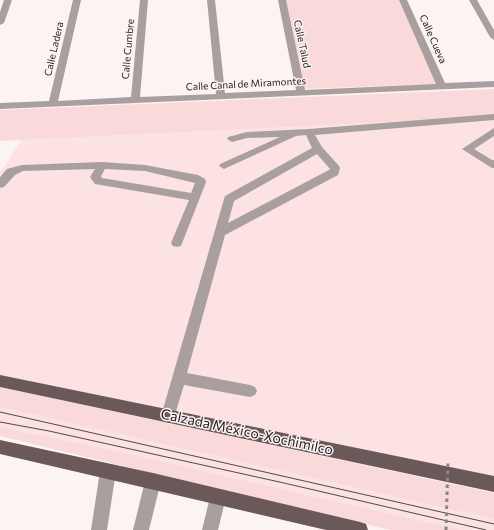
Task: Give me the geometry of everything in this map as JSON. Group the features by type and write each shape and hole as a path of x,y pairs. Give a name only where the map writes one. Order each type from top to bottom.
{"main road":[{"name":"Calzada México-Xochimilco","path":"0,381 494,484"},
{"path":"0,447 153,481 360,530"}],"street":[{"path":"0,23 8,0"},
{"name":"Calle Ladera","path":"53,103 77,0"},
{"name":"Calle Cumbre","path":"135,100 144,0"},
{"path":"211,0 221,96"},
{"name":"Calle Talud","path":"282,0 301,92"},
{"name":"Calle Cueva","path":"403,0 442,86"},
{"path":"473,0 494,37"},
{"name":"Calle Canal de Miramontes","path":"0,106 494,84"},
{"path":"232,139 247,134 298,133 430,121 493,119"},
{"path":"494,131 467,149 492,165 494,163"},
{"path":"219,233 334,172 335,168 318,149 309,132"},
{"path":"224,166 298,133"},
{"path":"168,416 228,199 318,149"},
{"path":"0,184 11,172 22,168 102,165 145,168 196,177 200,182 177,243"},
{"path":"102,165 95,177 99,181 194,197"},
{"path":"179,378 250,391"},
{"path":"99,530 108,471"},
{"path":"141,530 153,481"},
{"path":"210,530 218,497"}],"path":[{"path":"446,530 448,461"}],"shaded area":[{"path":"285,0 400,0 438,84 303,89"},
{"path":"494,89 494,117 0,141 0,110"},
{"path":"494,117 494,484 0,381 0,172 22,140"},
{"path":"0,387 494,493 494,519 0,407"},
{"path":"0,407 494,519 494,530 461,530 107,449 0,427"},
{"path":"0,427 107,449 461,530 391,530 0,436"}],"tram line":[{"path":"0,412 494,524"},
{"path":"0,422 49,431 284,483 486,530"}]}
